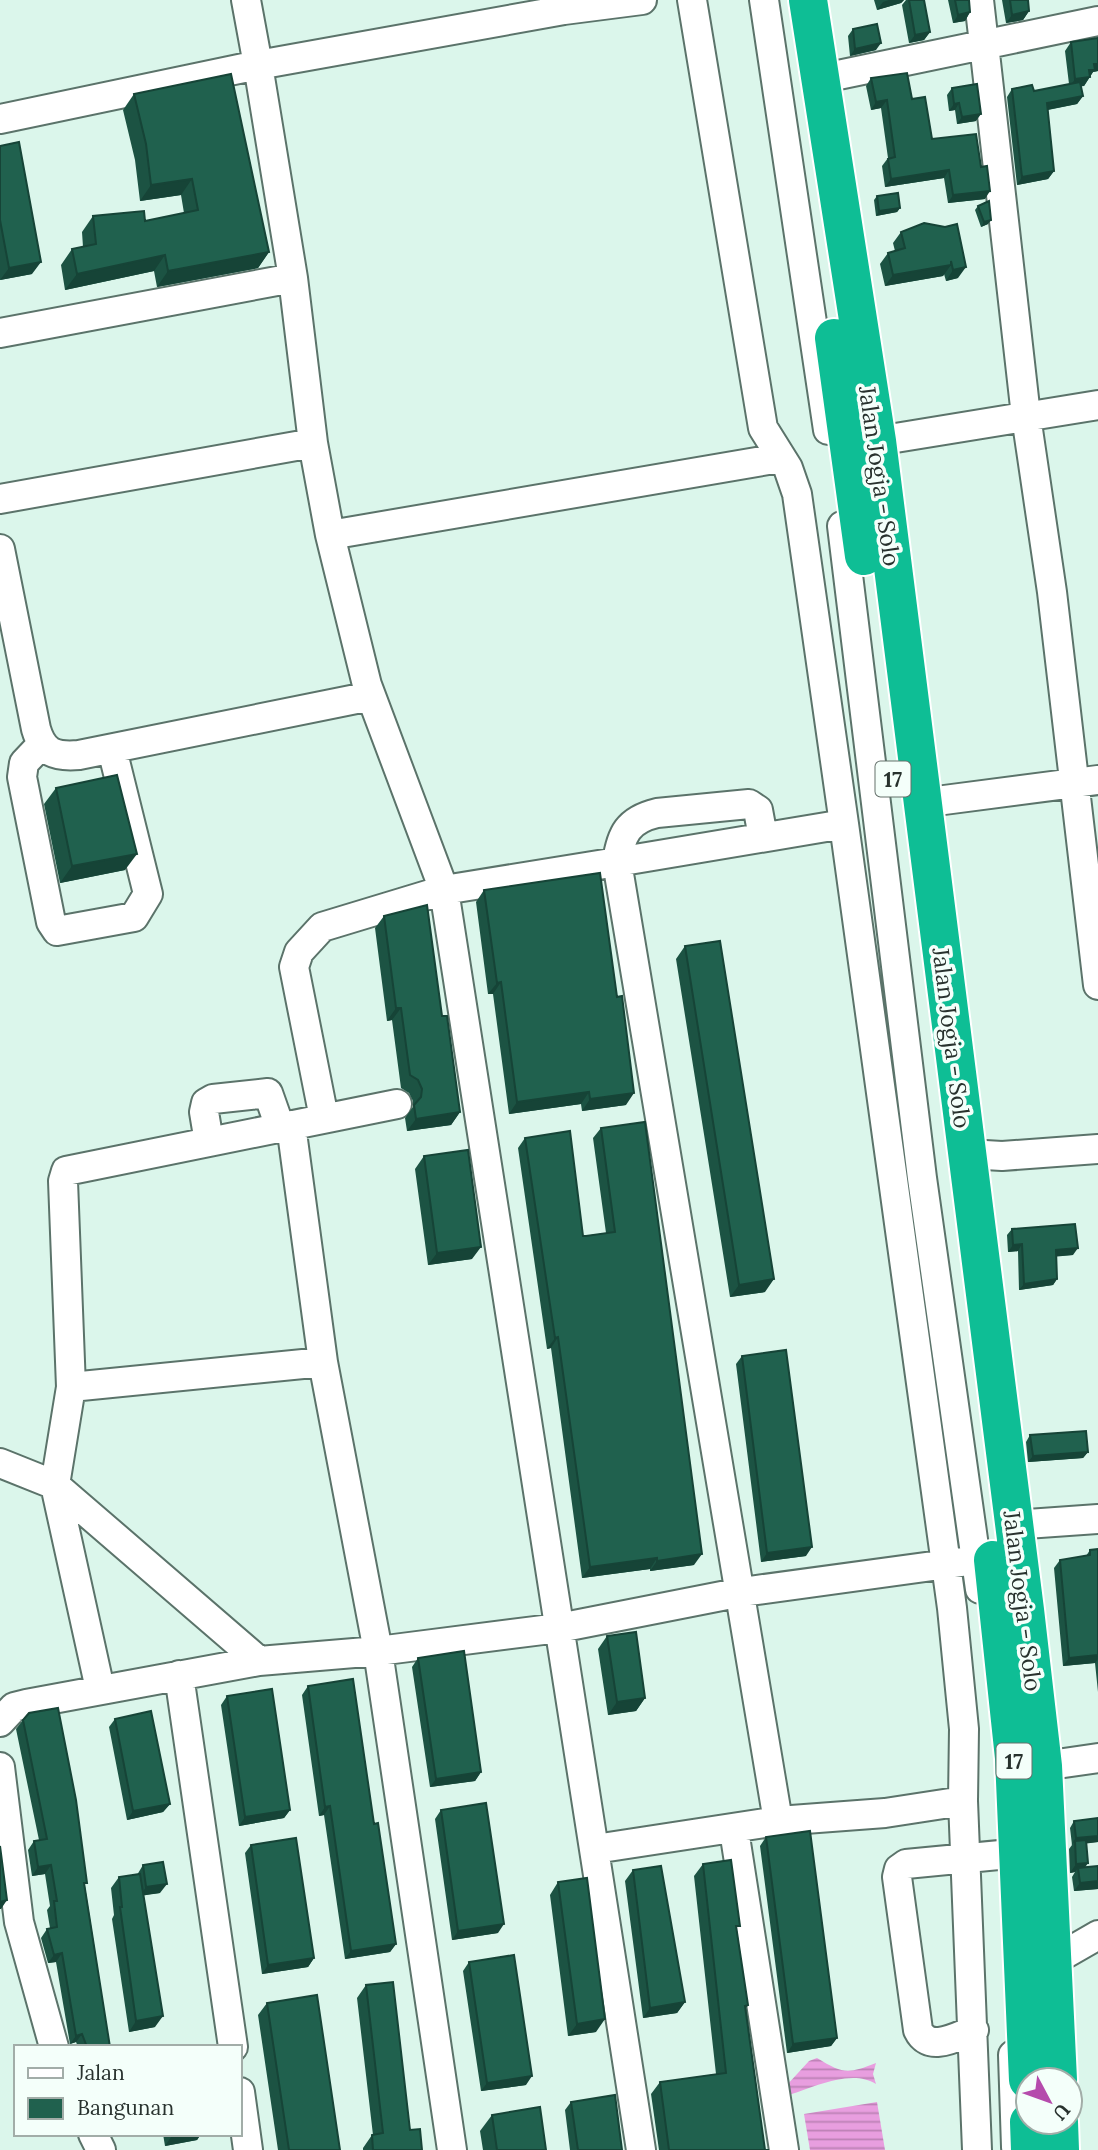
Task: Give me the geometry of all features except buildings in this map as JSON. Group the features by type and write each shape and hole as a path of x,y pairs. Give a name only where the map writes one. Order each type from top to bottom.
{"highway":[{"name":"Jalan Jogja - Solo","path":"786,0 853,450 921,803 968,1154 1014,1758 1013,1853 1039,1962 1056,2066"},
{"name":"Jalan Jogja - Solo","path":"808,0 819,79 853,450 975,1489 1000,1551 1042,1766 1039,1962 1029,2066"}],"street":[{"path":"246,0 293,278 313,443 330,535 371,696 444,890 641,2150"},
{"path":"0,119 258,65 564,10 642,0"},
{"path":"692,0 763,428 797,494 952,1608 964,1729 963,1801 977,2150"},
{"path":"764,0 853,450 1026,416 1098,405"},
{"path":"979,0 1026,416 1086,781 1098,985"},
{"path":"819,79 1098,21"},
{"path":"0,333 293,278"},
{"path":"0,499 313,443"},
{"path":"330,535 780,458"},
{"path":"0,549 41,744 61,757 371,696"},
{"path":"41,744 24,763 22,777 51,922 57,931 134,917 148,894 111,749"},
{"path":"921,803 1086,781"},
{"path":"763,837 758,810 749,804 657,813 642,816 627,828 620,839 617,862 742,1592 778,1821"},
{"path":"324,1118 294,967 299,952 323,927 444,890 844,824"},
{"path":"209,1142 204,1112 206,1103 213,1099 268,1093 286,1126 323,1362 378,1651 452,2150"},
{"path":"100,1689 55,1485 71,1387 63,1175 70,1170 397,1104"},
{"path":"968,1154 1002,1156 1098,1149"},
{"path":"71,1387 323,1362"},
{"path":"0,1463 55,1485 259,1661"},
{"path":"0,1722 14,1707 259,1661 378,1651 559,1628 742,1592 944,1564 1000,1551 1098,1519"},
{"path":"179,1675 233,2045"},
{"path":"1042,1766 1098,1758"},
{"path":"0,1767 19,1922 53,2045"},
{"path":"596,1849 734,1830 778,1821 885,1813 963,1801"},
{"path":"734,1830 784,2150"},
{"path":"974,2030 932,2042 925,2040 918,2030 897,1877 899,1869 906,1864 1013,1853 1016,2150"},
{"path":"1039,1962 1098,1936"},
{"path":"242,2106 248,2150"}],"shaded area":[{"path":"817,2058 846,2071 876,2063 873,2074 876,2084 855,2078 843,2079 786,2096 786,2086 809,2061"},
{"path":"877,2102 885,2150 810,2150 804,2114"}]}
